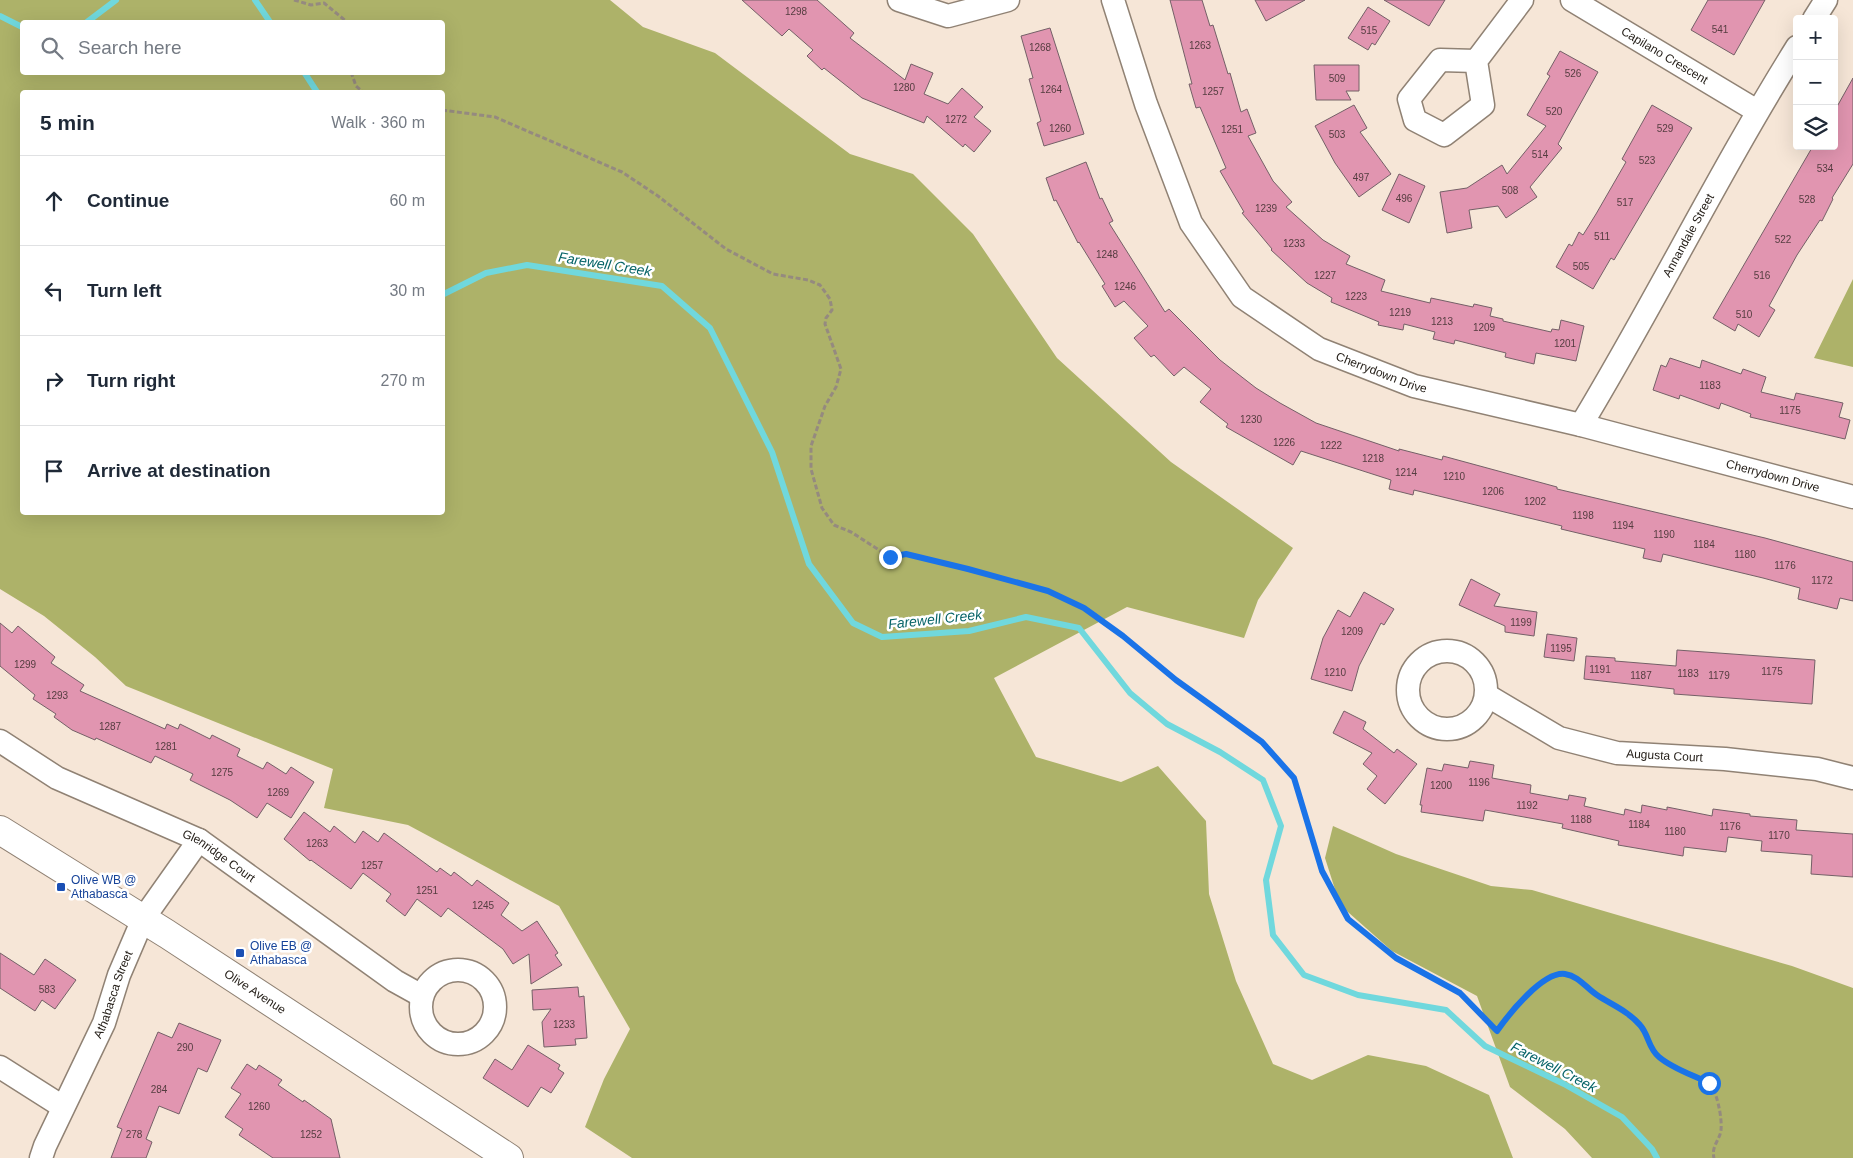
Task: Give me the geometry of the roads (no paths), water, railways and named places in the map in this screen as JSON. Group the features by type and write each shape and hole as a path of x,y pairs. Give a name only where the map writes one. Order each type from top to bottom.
{"main road":[{"name":"Olive Avenue","path":"0,830 143,918 508,1158"}],"street":[{"path":"899,0 948,16 1008,0"},
{"name":"Cherrydown Drive","path":"1112,0 1146,104 1191,223 1242,297 1318,349 1414,386 1581,425 1853,497"},
{"path":"1476,61 1522,0"},
{"name":"Capilano Crescent","path":"1572,0 1757,111"},
{"path":"1817,15 1826,0"},
{"name":"Annandale Street","path":"1581,425 1624,354 1757,111 1793,53"},
{"name":"Augusta Court","path":"1488,696 1560,738 1617,753 1725,758 1817,769 1853,778"},
{"name":"Glenridge Court","path":"0,741 58,778 199,840 395,981 422,996"},
{"name":"Athabasca Street","path":"41,1158 63,1107 104,1023 118,975 143,918 199,840"},
{"path":"0,1067 63,1107"}],"waterway":[{"name":"Farewell Creek","path":"90,20 116,0"},
{"name":"Farewell Creek","path":"255,0 269,20"},
{"name":"Farewell Creek","path":"0,16 20,26"},
{"name":"Farewell Creek","path":"306,75 316,90"},
{"name":"Farewell Creek","path":"445,294 486,273 527,265 662,286 710,328 772,452 809,564 853,623 882,637 969,631 1026,617 1079,628 1130,693 1167,724 1220,752 1263,780 1281,826 1266,880 1273,935 1304,975 1358,995 1446,1010 1485,1046 1564,1084 1622,1117 1652,1149 1657,1158"}],"place":[{"name":"Olive WB @ Athabasca","path":"61,887"},
{"name":"Olive EB @ Athabasca","path":"240,953"}]}
